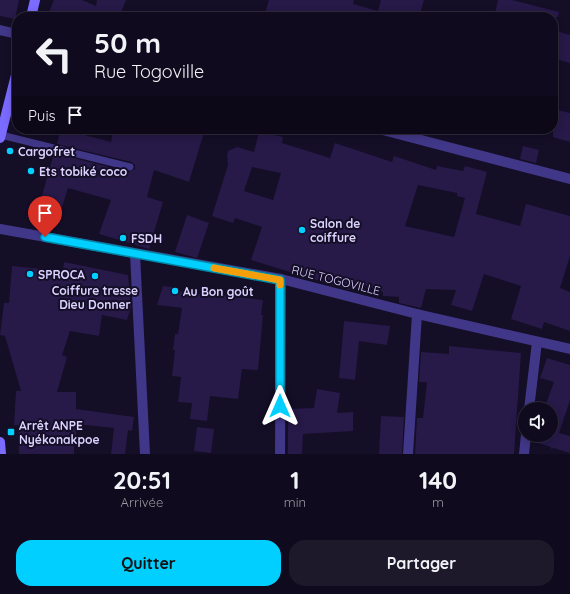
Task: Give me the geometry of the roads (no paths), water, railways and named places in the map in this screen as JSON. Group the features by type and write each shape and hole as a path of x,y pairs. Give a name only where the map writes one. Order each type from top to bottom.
{"street":[{"path":"32,12 35,0"},
{"path":"0,30 12,33"},
{"path":"0,137 12,90"},
{"path":"398,134 570,179"},
{"name":"RUE TOGOVILLE","path":"0,229 280,280 417,314 570,349"},
{"path":"135,254 145,454"},
{"path":"280,280 280,454"},
{"path":"408,454 417,314"},
{"path":"530,402 537,342"},
{"path":"0,442 1,454"},
{"path":"524,454 525,442"}],"lane":[{"path":"0,137 130,167"}],"place":[{"name":"Cargofret","path":"10,151"},
{"name":"Ets tobiké coco","path":"31,171"},
{"name":"Salon de coiffure","path":"302,230"},
{"name":"FSDH","path":"123,238"},
{"name":"SPROCA","path":"30,274"},
{"name":"Coiffure tresse Dieu Donner","path":"95,276"},
{"name":"Au Bon goût","path":"175,291"},
{"name":"Arrêt ANPE Nyékonakpoe","path":"11,432"}]}
